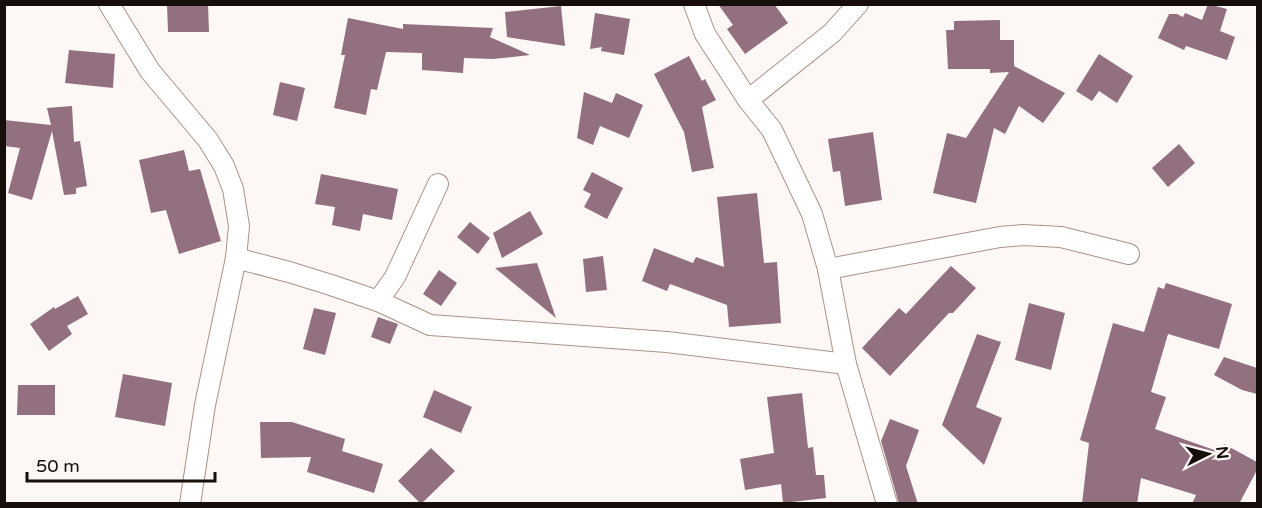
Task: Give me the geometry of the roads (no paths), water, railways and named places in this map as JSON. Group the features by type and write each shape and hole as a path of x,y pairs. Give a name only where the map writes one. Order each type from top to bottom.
{"street":[{"path":"109,4 150,71 208,140 224,166 233,189 239,226 236,258 205,405 190,504"},
{"path":"694,4 705,34 748,100 772,130 812,214 828,269 846,364 887,504"},
{"path":"748,100 832,33 858,4"},
{"path":"378,301 395,277 438,184"},
{"path":"828,269 1000,237 1023,235 1061,237 1129,254"},
{"path":"236,258 290,272 378,301 430,325 667,342 846,364"}]}
